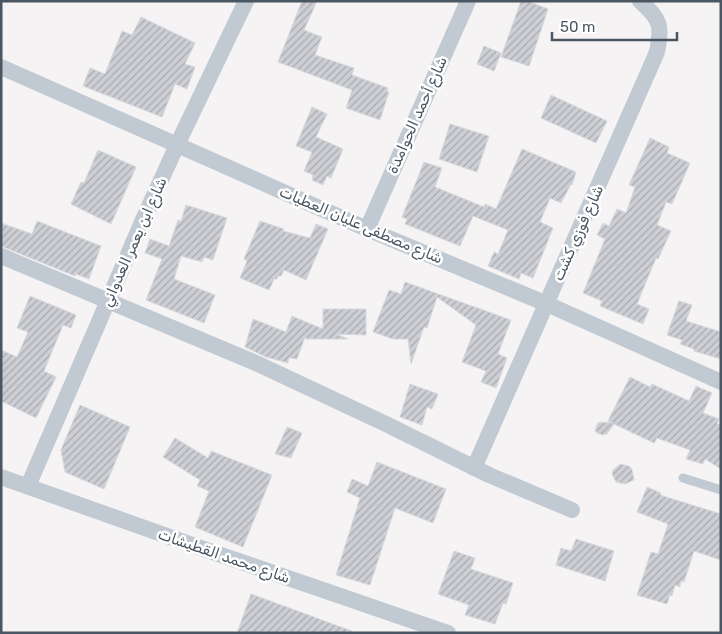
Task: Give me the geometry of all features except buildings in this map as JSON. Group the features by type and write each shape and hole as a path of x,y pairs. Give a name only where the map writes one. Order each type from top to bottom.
{"street":[{"name":"شارع ابن يعمر العدواني","path":"28,486 177,145 246,1"},
{"name":"شارع أحمد الحوامدة","path":"366,229 468,1"},
{"name":"شارع فوزي كشت","path":"474,468 657,52 661,31 655,14 640,1"},
{"name":"شارع مصطفى عليان العطيات","path":"1,67 366,229 547,304 721,382"},
{"path":"1,256 256,363 474,468 572,510"},
{"name":"شارع محمد القطيشات","path":"1,477 448,633"}],"lane":[{"path":"683,478 721,490"}]}
